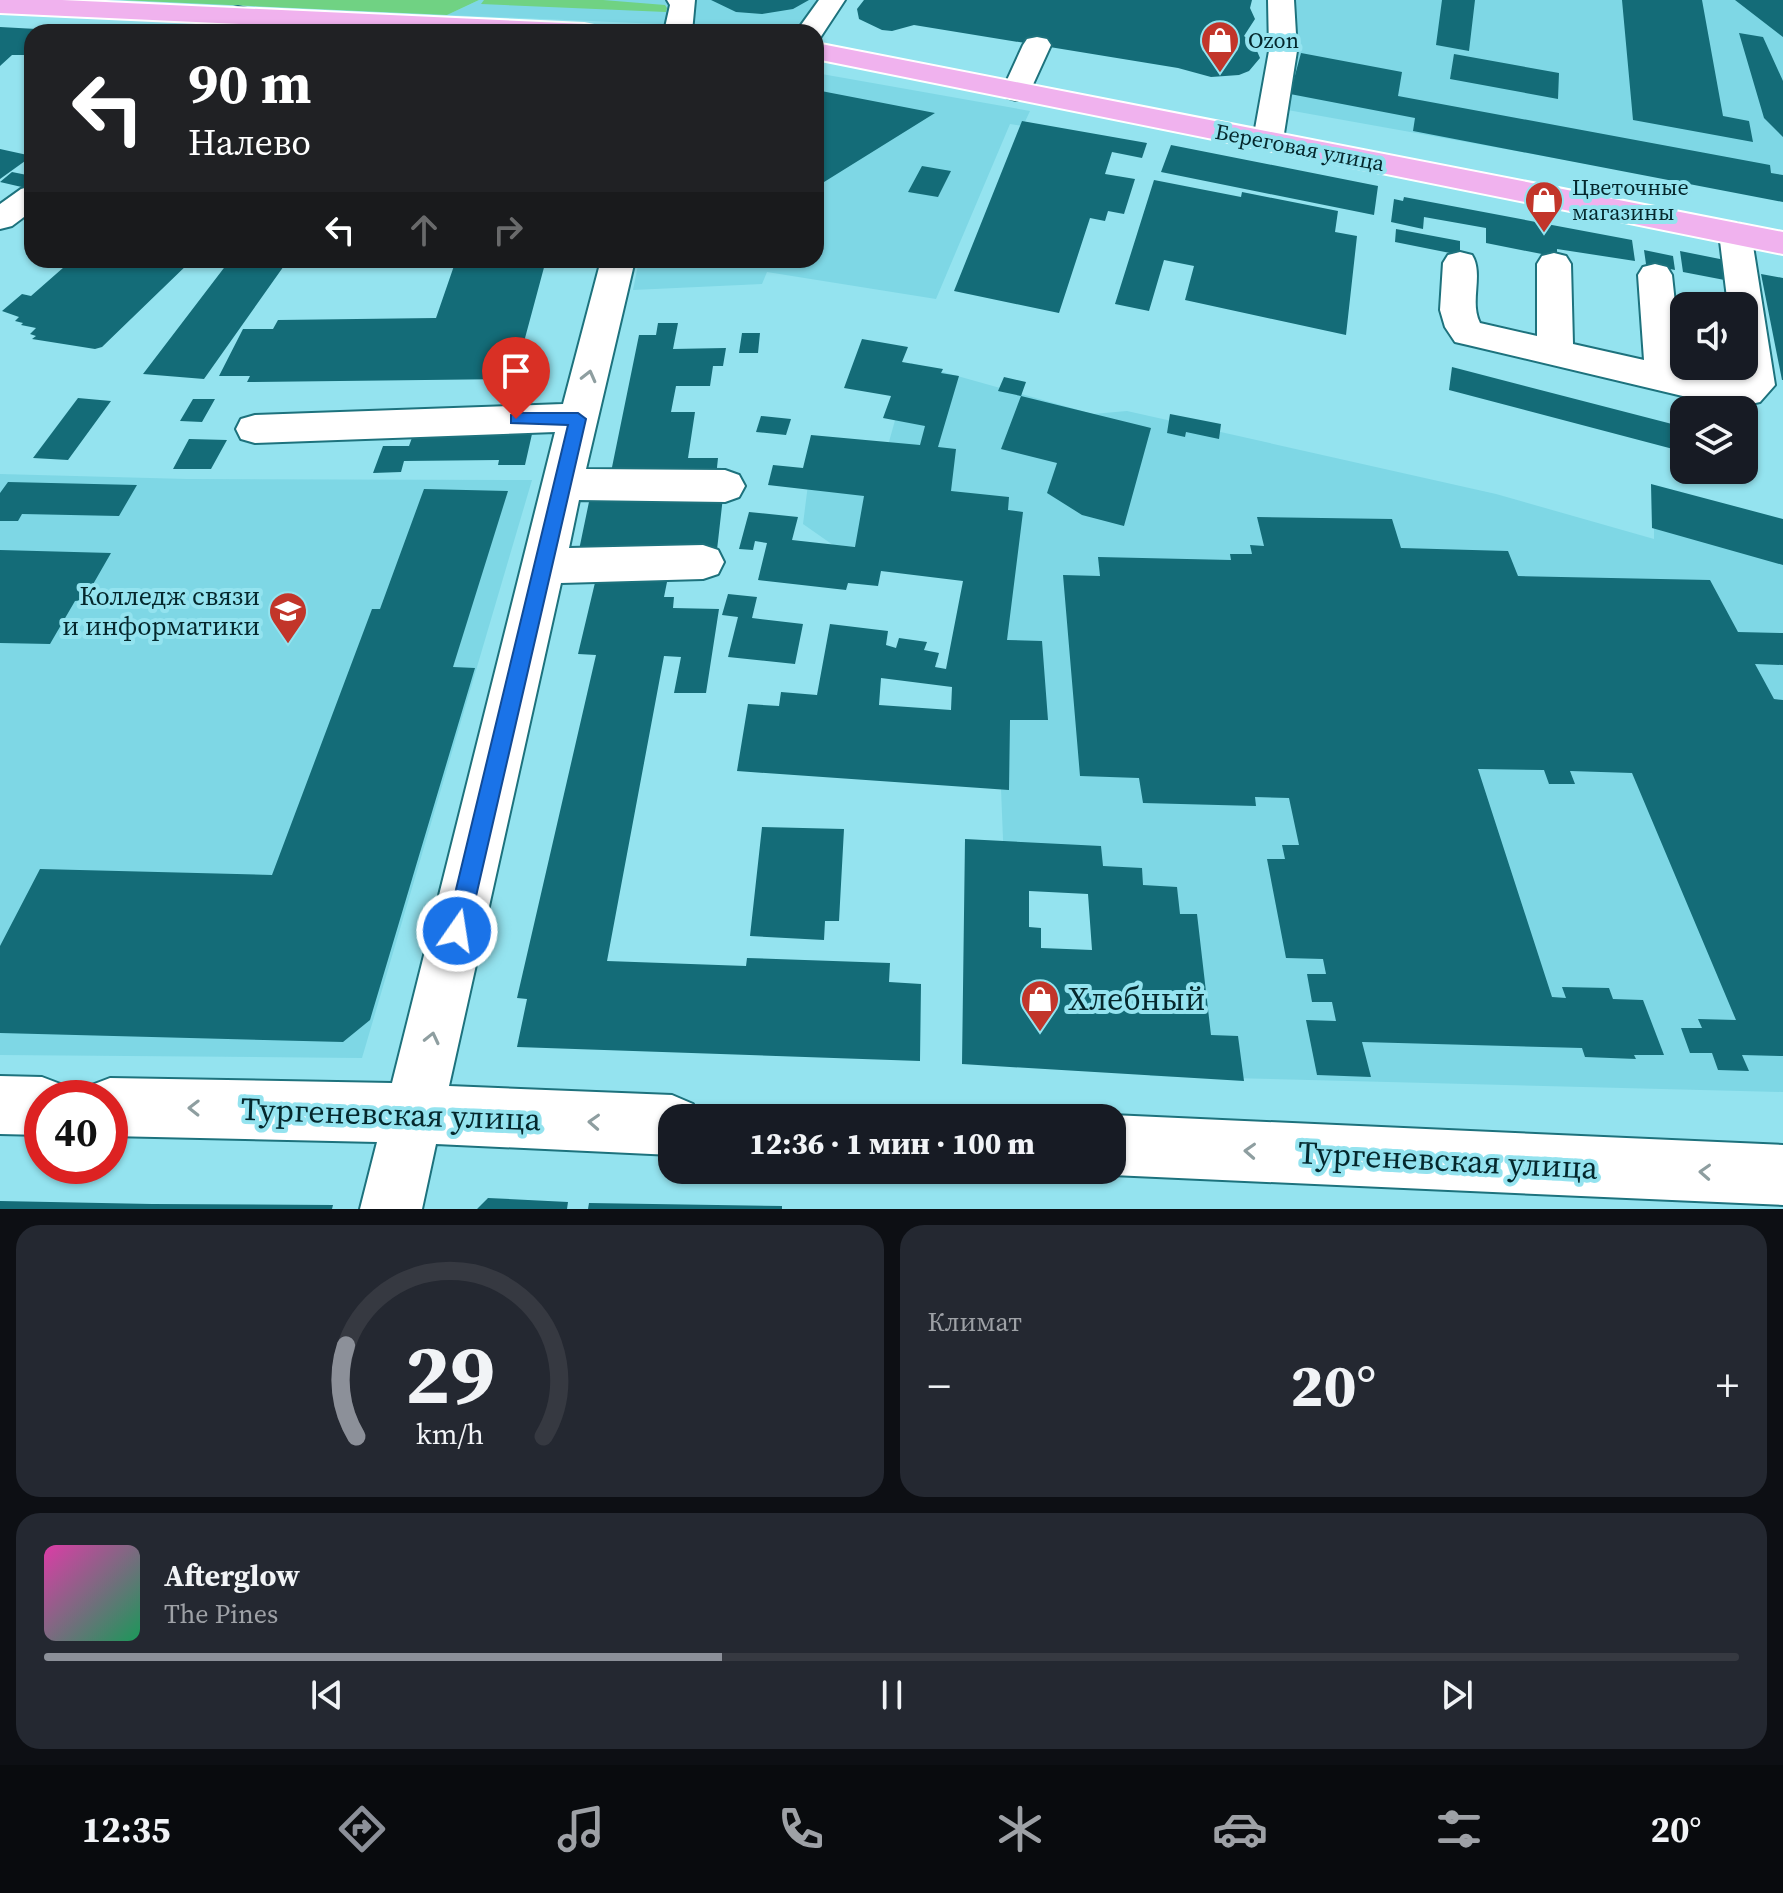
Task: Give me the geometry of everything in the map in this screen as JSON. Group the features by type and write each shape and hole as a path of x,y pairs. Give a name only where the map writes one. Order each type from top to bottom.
{"main road":[{"path":"0,5 230,24"},
{"name":"Береговая улица","path":"824,53 1783,243"}],"street":[{"path":"680,0 684,3 680,24"},
{"path":"816,24 832,0"},
{"path":"1268,140 1283,51 1281,0"},
{"path":"1016,91 1037,45"},
{"path":"0,219 24,202"},
{"path":"1460,263 1460,327 1468,333 1733,394 1747,392 1756,385 1735,233"},
{"path":"1554,264 1555,354"},
{"path":"391,1209 616,268"},
{"path":"1655,275 1664,379"},
{"path":"255,429 578,419"},
{"path":"563,484 725,486"},
{"path":"543,566 703,562"},
{"path":"0,1105 24,1106"},
{"name":"Тургеневская улица","path":"128,1107 414,1114 658,1124"},
{"name":"Тургеневская улица","path":"1126,1146 1783,1175"}],"shaded area":[{"path":"479,0 824,0 806,24 660,24 447,15"},
{"path":"1292,0 1783,0 1783,199 1282,109"},
{"path":"824,74 1030,111 1023,126 1010,124 936,299 767,272 762,284 633,290 637,268 824,268"},
{"path":"911,363 1093,414 1127,411 1496,494 1654,539 1654,495 1783,532 1783,1092 1150,1076 1131,873 1004,864 997,688 1008,558 833,545 803,524 813,445 887,449"},
{"name":"Колледж связи и информатики","path":"0,474 187,479 532,480 362,1058 0,1055"}],"green space":[{"path":"120,0 479,0 447,15"},
{"path":"484,0 603,0 665,5 667,8 666,12 481,4"}],"building":[{"path":"711,0 809,0 793,9 762,14 736,12"},
{"path":"864,0 1252,0 1250,8 1255,19 1244,36 1254,44 1260,58 1249,71 1239,75 1211,77 1178,68 914,25 892,31 882,30 859,19 857,9"},
{"path":"1442,0 1475,0 1469,51 1436,45"},
{"path":"1622,0 1702,0 1723,116 1749,121 1753,142 1633,120"},
{"path":"1735,0 1783,0 1783,37"},
{"path":"0,27 24,28 24,55 12,55 0,66"},
{"path":"1739,33 1763,37 1783,81 1783,137 1764,118"},
{"path":"1301,53 1402,72 1398,96 1770,165 1771,173 1783,175 1783,202 1413,131 1415,118 1290,94"},
{"path":"1454,54 1559,73 1558,99 1450,79"},
{"path":"824,92 935,113 824,182"},
{"path":"1022,121 1147,143 1142,158 1112,152 1105,174 1135,179 1124,214 1108,211 1105,221 1090,218 1059,313 954,291"},
{"path":"1171,145 1378,186 1374,215 1161,172"},
{"path":"0,149 24,154 24,162 0,179"},
{"path":"922,166 951,171 938,197 908,192"},
{"path":"12,172 24,174 24,188 0,182"},
{"path":"1154,180 1241,197 1242,192 1338,211 1335,232 1357,236 1346,335 1185,300 1194,266 1164,260 1149,311 1115,304"},
{"name":"Цветочные магазины","path":"1404,197 1632,240 1635,261 1557,249 1557,257 1486,243 1486,228 1424,217 1423,229 1391,222 1394,199 1403,201"},
{"path":"1396,229 1460,241 1460,255 1395,242"},
{"path":"1644,250 1673,256 1675,270 1646,264"},
{"path":"1680,251 1730,261 1735,282 1683,272"},
{"path":"63,268 184,268 102,347 95,349 32,339 36,336 30,334 36,328 21,325 23,323 15,321 19,317 2,311 22,294 31,296"},
{"path":"224,268 282,268 204,379 143,374"},
{"path":"453,268 544,268 514,379 247,382 250,376 219,376 243,329 273,329 278,320 436,318"},
{"path":"1761,274 1783,278 1783,380 1782,380"},
{"path":"658,323 678,323 673,349 726,348 723,366 713,366 710,386 676,386 671,412 695,412 688,458 718,458 716,477 610,477 639,335 656,335"},
{"path":"742,333 760,333 758,353 739,353"},
{"path":"862,339 908,347 902,362 943,369 941,373 959,376 938,447 956,449 951,491 1009,497 1008,510 1023,512 1007,640 1042,641 1048,720 1010,720 1009,790 737,771 748,704 779,706 781,692 817,695 830,624 888,631 886,645 896,648 899,638 927,642 924,650 939,653 935,667 946,669 963,581 881,571 878,586 848,583 846,590 758,580 767,543 755,541 753,550 739,549 749,512 798,517 792,540 855,547 864,496 768,485 773,465 803,468 811,435 920,445 925,426 883,418 891,396 844,388","holes":["881,678 952,687 951,710 879,705"]},
{"path":"1452,367 1670,423 1670,448 1449,390"},
{"path":"1004,377 1026,382 1021,396 998,391"},
{"path":"1021,396 1151,428 1124,526 1082,515 1047,493 1057,463 1001,449"},
{"path":"78,398 111,401 68,460 33,458"},
{"path":"193,399 215,399 202,422 180,421"},
{"path":"1170,414 1221,424 1219,439 1186,432 1185,437 1167,433"},
{"path":"761,416 791,419 786,435 756,432"},
{"path":"532,434 525,465 498,465 499,460 404,461 401,472 373,473 383,446 409,446 413,435"},
{"path":"189,439 227,440 211,469 173,469"},
{"path":"8,482 137,485 119,516 22,514 18,521 0,521 0,493"},
{"path":"1651,484 1783,519 1783,565 1652,528"},
{"path":"424,489 508,491 453,667 475,668 370,1020 343,1042 0,1033 0,946 40,869 272,875 372,609 380,609"},
{"path":"590,497 723,497 717,550 579,550"},
{"path":"1257,517 1392,519 1401,548 1508,551 1518,576 1710,580 1738,632 1783,633 1783,665 1755,664 1774,699 1783,700 1783,1056 1742,1055 1749,1071 1718,1070 1712,1053 1690,1053 1681,1028 1702,1028 1698,1019 1736,1020 1632,773 1570,771 1575,784 1549,784 1544,770 1478,769 1552,997 1566,998 1562,987 1609,988 1613,999 1643,1000 1664,1055 1634,1055 1636,1059 1585,1057 1582,1048 1362,1042 1371,1077 1317,1075 1306,1020 1336,1021 1332,1002 1312,1002 1307,974 1326,974 1323,959 1286,958 1267,859 1285,859 1282,845 1299,845 1289,798 1255,797 1256,806 1143,803 1139,778 1080,776 1063,575 1100,576 1098,557 1231,560 1230,554 1252,554 1250,545 1264,546"},
{"path":"0,550 111,553 84,600 75,601 50,644 0,643"},
{"path":"598,570 669,572 664,597 674,597 673,608 719,609 706,693 674,693 681,657 664,656 607,961 746,966 747,958 890,963 889,982 921,984 920,1061 517,1047 527,999 517,998 596,655 578,654"},
{"path":"728,594 757,597 752,618 803,624 795,664 728,657 738,617 722,615"},
{"path":"762,827 844,829 839,921 825,921 824,940 750,936"},
{"path":"965,839 1101,846 1103,866 1142,868 1143,885 1177,887 1180,914 1197,914 1211,1035 1238,1036 1244,1081 962,1064","holes":["1029,891 1088,894 1092,950 1041,948 1041,928 1029,927"]},
{"path":"488,1198 568,1202 567,1209 477,1209"},
{"path":"0,1201 333,1205 332,1209 0,1209"},
{"path":"589,1203 782,1206 782,1209 588,1209"}],"place":[{"name":"Ozon","path":"1220,74"},
{"name":"Цветочные магазины","path":"1544,234"},
{"name":"Колледж связи и информатики","path":"288,645"},
{"name":"Хлебный","path":"1040,1033"}],"route":[{"path":"457,931 578,419 516,419"}]}
